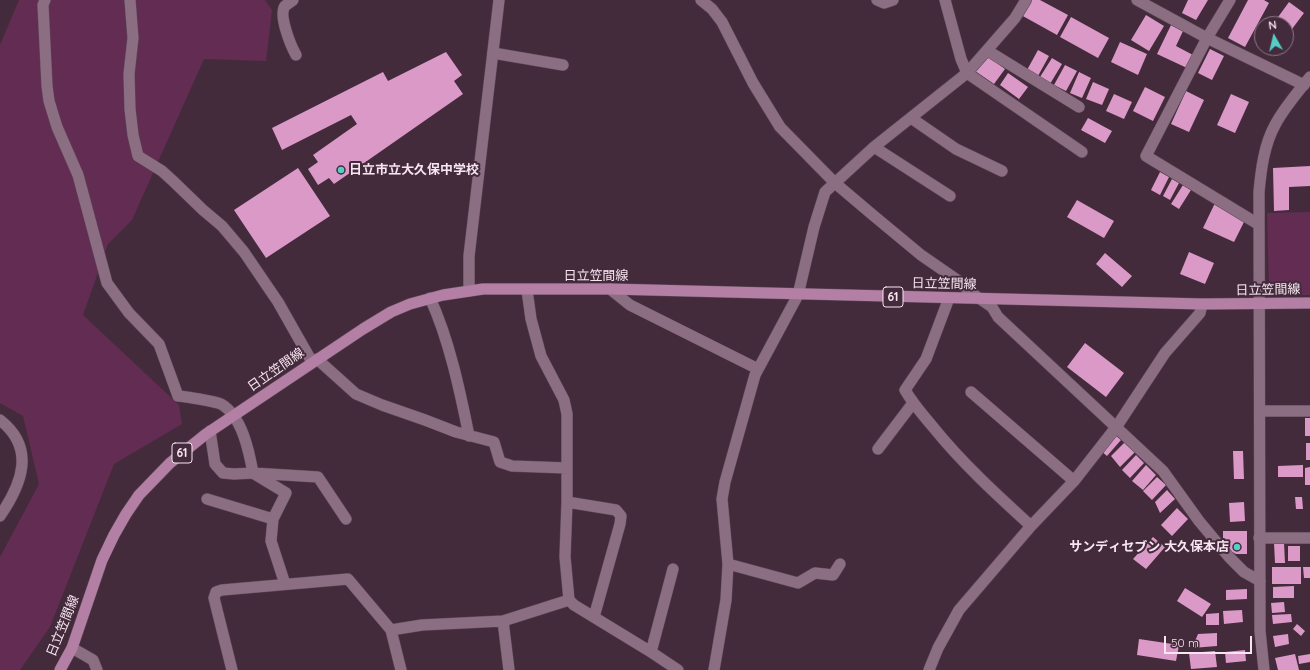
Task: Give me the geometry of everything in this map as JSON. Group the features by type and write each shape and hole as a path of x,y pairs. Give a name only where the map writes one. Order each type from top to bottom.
{"main road":[{"name":"日立笠間線","path":"60,670 72,648 102,560 114,535 139,495 170,463 210,431 315,360 391,312 430,298 469,291 496,289 610,289 798,295 1202,304 1310,303"}],"street":[{"path":"45,0 43,5 46,86 49,101 57,127 78,175 108,283 129,313 158,344 178,396 221,404 234,416 248,444 253,473"},
{"path":"130,0 133,38 129,74 130,109 138,156 162,171 222,226 244,252 315,360 356,394 389,408 469,436 494,442 500,462 512,466 567,468"},
{"path":"293,0 285,6 282,15 296,55"},
{"path":"469,291 470,256 499,0"},
{"path":"701,0 722,22 753,83 780,127 835,182 921,255 963,284 967,290 992,307 998,317 1117,426 1163,471 1199,521 1229,557 1244,572 1260,581"},
{"path":"877,0 884,3 893,0"},
{"path":"945,0 961,59 967,73 1082,152"},
{"path":"714,670 726,600 728,564 722,499 724,488 755,376 798,295 814,227 825,192 874,147 967,73 988,51 1015,18 1026,0"},
{"path":"1137,0 1207,38 1307,81 1286,106 1274,127 1262,168 1259,192 1259,538 1260,631 1264,670"},
{"path":"1230,0 1207,38 1146,156 1258,224"},
{"path":"988,51 1079,107"},
{"path":"493,53 563,65"},
{"path":"911,118 956,149 1002,171"},
{"path":"874,147 950,196"},
{"path":"610,289 630,306 758,369"},
{"path":"527,290 531,319 542,356 564,400 567,414 567,502 565,557 569,600 574,605 678,670"},
{"path":"430,298 438,315 451,360 469,436"},
{"path":"949,298 926,359 905,390 913,403 942,439 977,476 1031,526"},
{"path":"929,670 938,648 959,610 1031,526 1074,481 1117,426 1165,353 1200,313 1202,304"},
{"path":"971,392 1074,481"},
{"path":"878,449 913,403"},
{"path":"1260,411 1310,411"},
{"path":"0,420 14,435 20,446 22,470 19,482 10,502 0,516"},
{"path":"210,431 215,464 223,473 253,473 318,477 346,519"},
{"path":"253,473 286,492 273,519 270,541 285,584"},
{"path":"207,499 273,519"},
{"path":"567,502 616,510 621,516 594,617"},
{"path":"1259,538 1310,538"},
{"path":"728,564 798,583 815,573 833,575 840,564"},
{"path":"651,652 673,569"},
{"path":"232,670 215,603 214,598 216,592 222,590 348,579 391,630 401,670"},
{"path":"391,630 422,625 502,621 569,600"},
{"path":"502,621 509,670"},
{"path":"72,648 93,660 97,670"}],"shaded area":[{"path":"19,0 265,0 272,10 266,61 204,59 132,220 108,244 83,315 179,405 182,424 114,464 50,627 20,670 0,670 0,557 39,484 23,416 0,403 0,45"},
{"path":"1310,212 1310,295 1275,295 1269,288 1267,213"}],"building":[{"path":"1030,0 1040,0 1068,15 1057,35 1021,15"},
{"path":"1188,0 1208,0 1196,20 1182,13"},
{"path":"1248,0 1264,0 1269,3 1262,16 1254,16 1254,30 1245,47 1228,38"},
{"path":"1289,2 1304,13 1294,26 1294,16 1279,16"},
{"path":"1146,15 1164,26 1149,51 1131,40"},
{"path":"1071,17 1109,38 1098,58 1060,37"},
{"path":"1171,25 1183,31 1176,46 1193,55 1187,68 1157,54"},
{"path":"1120,42 1147,54 1138,75 1111,62"},
{"path":"1210,49 1224,56 1212,80 1198,73"},
{"path":"1038,50 1049,56 1038,76 1027,70"},
{"path":"446,52 462,75 454,81 463,94 334,184 329,178 318,185 308,169 318,162 313,155 357,124 351,115 282,150 272,128 383,72 388,81"},
{"path":"986,55 1005,69 994,84 975,71"},
{"path":"1052,58 1062,64 1050,84 1040,77"},
{"path":"1065,65 1077,71 1066,91 1054,85"},
{"path":"1079,72 1091,78 1082,98 1070,93"},
{"path":"1008,73 1028,87 1019,99 1000,85"},
{"path":"1093,82 1109,89 1102,105 1086,99"},
{"path":"1145,87 1165,97 1153,121 1133,111"},
{"path":"1186,91 1204,100 1189,132 1171,124"},
{"path":"1114,94 1132,102 1124,119 1106,111"},
{"path":"1231,94 1249,102 1235,133 1217,125"},
{"path":"1088,118 1112,131 1105,143 1081,130"},
{"path":"1310,166 1310,186 1289,187 1289,210 1274,211 1273,168"},
{"path":"298,168 330,216 266,258 234,210"},
{"path":"1160,172 1169,177 1160,195 1151,190"},
{"path":"1172,179 1179,183 1170,200 1163,196"},
{"path":"1183,185 1191,190 1179,209 1171,204"},
{"path":"1077,200 1114,221 1104,238 1067,217"},
{"path":"1215,203 1246,218 1234,242 1203,228"},
{"path":"1189,252 1214,263 1205,284 1180,274"},
{"path":"1105,253 1132,276 1122,287 1096,264"},
{"path":"1085,343 1124,373 1106,397 1067,367"},
{"path":"1305,418 1310,418 1310,436 1305,436"},
{"path":"1115,435 1121,440 1107,456 1101,451"},
{"path":"1125,442 1135,452 1120,467 1111,456"},
{"path":"1306,443 1310,443 1310,460 1306,460"},
{"path":"1233,451 1243,451 1244,479 1234,479"},
{"path":"1136,455 1144,463 1130,478 1122,470"},
{"path":"1146,465 1156,475 1143,490 1132,481"},
{"path":"1303,465 1303,477 1278,477 1278,466"},
{"path":"1310,467 1310,485 1305,485 1305,468"},
{"path":"1157,477 1166,485 1152,500 1143,491"},
{"path":"1167,490 1175,499 1160,513 1155,502"},
{"path":"1295,497 1302,497 1303,509 1296,509"},
{"path":"1244,502 1245,521 1230,522 1229,503"},
{"path":"1177,508 1188,519 1172,536 1161,525"},
{"name":"サンディセブン 大久保本店","path":"1223,531 1247,531 1247,554 1236,554 1232,552 1223,542"},
{"path":"1153,537 1165,547 1146,569 1133,559"},
{"path":"1284,542 1285,563 1275,563 1274,543"},
{"path":"1288,546 1300,546 1300,561 1288,561"},
{"path":"1272,567 1301,567 1301,584 1272,584"},
{"path":"1303,567 1310,567 1310,578 1304,578"},
{"path":"1294,586 1294,598 1273,598 1273,587"},
{"path":"1185,588 1211,604 1202,617 1177,601"},
{"path":"1247,589 1247,599 1226,600 1226,590"},
{"path":"1284,602 1285,612 1272,613 1271,603"},
{"path":"1242,610 1243,622 1224,624 1223,611"},
{"path":"1219,613 1219,625 1206,625 1206,614"},
{"path":"1291,614 1292,622 1273,624 1272,615"},
{"path":"1297,624 1305,631 1301,636 1293,629"},
{"path":"1217,633 1217,646 1192,648 1198,634"},
{"path":"1288,634 1289,644 1275,647 1273,636"},
{"path":"1139,639 1179,645 1176,661 1137,655"},
{"path":"1245,650 1246,661 1226,663 1225,652"},
{"path":"1215,651 1217,667 1191,669 1189,653"},
{"path":"1295,654 1299,670 1278,670 1275,658"},
{"path":"1310,654 1310,662 1299,664 1298,656"}],"place":[{"name":"日立市立大久保中学校","path":"341,170"},
{"name":"サンディセブン 大久保本店","path":"1237,547"}]}
